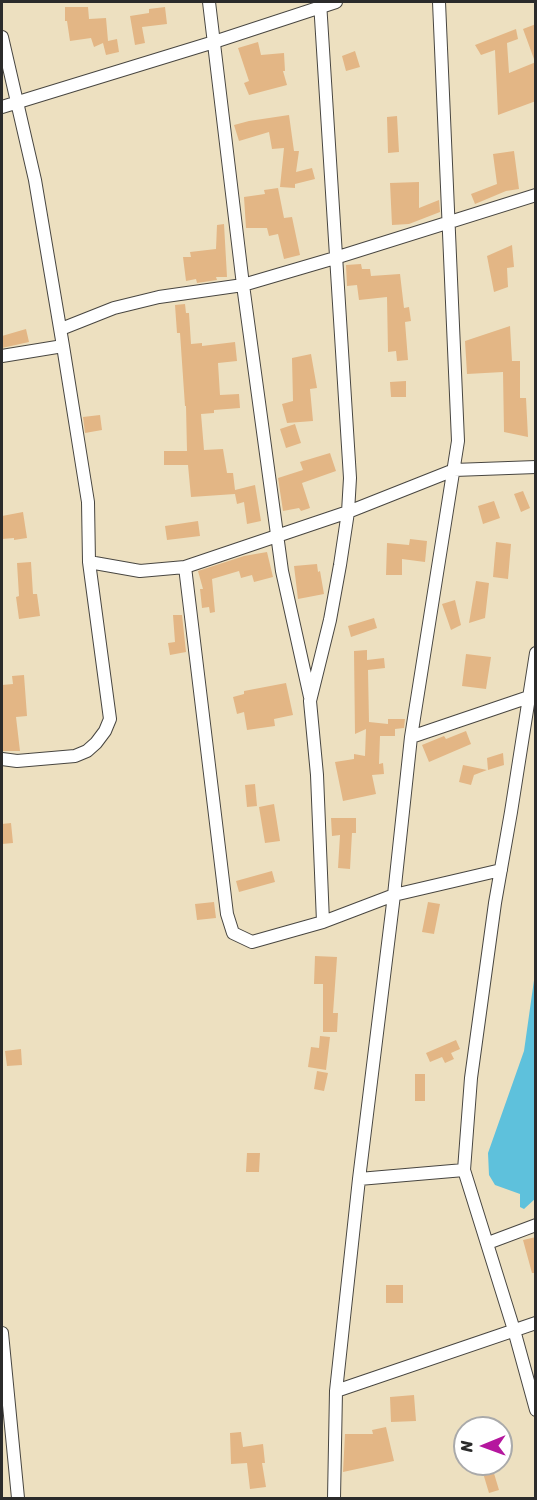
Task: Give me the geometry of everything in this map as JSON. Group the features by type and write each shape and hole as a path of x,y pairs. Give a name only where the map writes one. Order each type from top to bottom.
{"street":[{"path":"209,2 243,285 282,571 310,701 321,844 322,922"},
{"path":"2,107 214,42 320,4 336,2"},
{"path":"334,1498 336,1391 359,1179 411,737 458,441 439,2"},
{"path":"310,701 330,620 348,512 350,478 320,4"},
{"path":"2,37 35,180 88,502 89,562 110,719 105,731 87,751 75,756 17,761 2,759"},
{"path":"60,328 114,308 159,297 243,285 536,195"},
{"path":"2,356 63,346"},
{"path":"89,562 140,572 185,567 348,512 454,470 536,467"},
{"path":"185,567 227,914 233,933 252,942 322,922 394,895 501,870"},
{"path":"536,653 471,1078 464,1170 488,1243 536,1410"},
{"path":"411,737 529,697"},
{"path":"359,1179 464,1170"},
{"path":"488,1243 536,1225"},
{"path":"336,1391 536,1323"},
{"path":"2,1333 18,1498"}],"water":[{"path":"535,973 536,1198 524,1209 520,1207 520,1194 495,1185 489,1175 488,1153 524,1051"}],"building":[{"path":"65,7 88,7 89,19 106,18 108,41 117,39 119,52 106,55 103,43 94,47 91,38 70,41 67,21 65,21"},
{"path":"165,7 167,24 142,27 145,43 135,45 130,16 149,13 149,9"},
{"path":"536,24 536,59 534,59 523,29"},
{"path":"516,29 518,39 507,43 509,73 536,62 536,101 498,115 495,50 481,55 475,45"},
{"path":"258,42 261,55 284,53 285,71 283,71 287,85 249,95 244,83 249,81 238,48"},
{"path":"355,51 360,67 346,71 342,56"},
{"path":"289,115 294,151 299,151 296,172 312,168 315,179 295,184 295,188 280,187 284,148 272,149 269,132 239,141 234,125"},
{"path":"397,116 399,152 388,153 387,117"},
{"path":"514,151 519,189 506,191 475,204 471,194 497,184 493,154"},
{"path":"419,182 419,208 439,200 440,212 409,224 392,225 390,183"},
{"path":"278,188 284,218 292,217 300,255 284,259 278,234 269,236 267,228 246,228 244,197 265,194 264,190"},
{"path":"224,224 227,277 216,277 217,280 197,283 196,279 186,281 183,257 191,257 190,252 216,249 217,225"},
{"path":"512,245 514,267 507,268 508,287 494,292 487,256"},
{"path":"361,264 362,269 370,269 371,276 400,274 404,308 409,307 411,321 405,322 408,360 397,361 396,351 388,352 387,297 359,300 357,285 347,286 346,265"},
{"path":"185,304 186,313 189,313 191,344 202,343 202,346 235,342 237,361 218,363 220,395 239,394 240,408 214,410 214,413 201,414 204,450 223,449 227,473 233,473 235,490 255,485 261,521 247,524 244,502 237,504 235,494 191,497 188,465 164,465 164,451 187,451 180,333 177,333 175,305"},
{"path":"510,326 512,361 520,361 520,398 526,398 528,437 504,432 503,372 467,374 465,341"},
{"path":"26,329 29,342 2,348 2,336"},
{"path":"311,354 317,388 310,389 313,421 287,423 282,404 293,401 292,358"},
{"path":"406,381 406,397 391,397 390,382"},
{"path":"100,415 102,430 85,433 83,417"},
{"path":"295,424 301,443 286,448 280,429"},
{"path":"330,453 336,471 302,483 310,508 301,511 299,508 283,511 278,478 303,470 300,462"},
{"path":"523,491 530,508 521,512 514,494"},
{"path":"494,501 500,518 483,524 478,506"},
{"path":"23,512 27,538 2,539 2,516"},
{"path":"198,521 200,536 167,540 165,526"},
{"path":"410,539 427,541 425,562 402,559 402,575 386,575 387,543 409,545"},
{"path":"496,542 511,544 508,579 493,577"},
{"path":"267,552 273,577 254,582 252,575 241,578 239,571 212,579 215,612 210,613 209,607 202,608 200,589 203,589 198,571 244,556"},
{"path":"31,562 33,594 37,594 40,616 19,619 16,597 19,596 17,563"},
{"path":"317,564 324,594 298,599 294,566"},
{"path":"476,581 489,583 485,618 469,623"},
{"path":"455,600 461,625 451,630 442,604"},
{"path":"173,615 182,615 186,652 170,655 168,643 175,642"},
{"path":"374,618 377,628 351,637 348,626"},
{"path":"367,650 367,660 384,658 385,668 368,670 369,722 388,724 388,719 405,719 404,728 395,729 395,736 380,736 379,764 383,763 384,774 372,775 376,794 343,801 335,762 354,759 354,754 365,756 366,729 355,734 354,651"},
{"path":"466,654 491,657 486,689 462,686"},
{"path":"24,675 27,716 16,717 20,751 3,751 2,685 13,684 12,676"},
{"path":"286,683 293,715 274,719 275,726 247,730 244,712 237,714 233,697 244,694 244,691"},
{"path":"466,731 471,744 429,762 422,745 444,736 446,739"},
{"path":"503,753 504,765 488,770 487,758"},
{"path":"463,765 487,770 474,775 471,785 459,782"},
{"path":"255,784 257,806 247,807 245,785"},
{"path":"274,804 280,841 265,843 259,807"},
{"path":"331,818 356,818 356,833 352,833 350,869 338,868 340,835 332,836"},
{"path":"11,823 13,843 2,844 2,824"},
{"path":"272,871 275,882 239,892 236,881"},
{"path":"214,902 216,918 197,920 195,904"},
{"path":"428,902 440,904 434,934 422,932"},
{"path":"315,956 337,957 333,1013 338,1013 337,1032 323,1032 323,984 314,984"},
{"path":"320,1036 330,1037 326,1070 308,1067 311,1047 319,1048"},
{"path":"456,1040 460,1049 451,1053 454,1059 445,1063 442,1057 430,1062 426,1053"},
{"path":"21,1049 22,1065 7,1066 5,1051"},
{"path":"317,1071 328,1073 324,1091 314,1089"},
{"path":"415,1074 425,1074 425,1101 415,1101"},
{"path":"247,1153 260,1153 259,1172 246,1172"},
{"path":"536,1237 536,1273 532,1273 523,1240"},
{"path":"386,1285 403,1285 403,1303 386,1303"},
{"path":"414,1395 416,1421 391,1422 390,1397"},
{"path":"386,1427 394,1461 343,1472 345,1434 373,1434 372,1430"},
{"path":"241,1432 243,1447 263,1444 265,1463 262,1463 266,1487 250,1489 247,1463 231,1464 230,1433"},
{"path":"484,1476 495,1476 499,1490 489,1493"}]}
